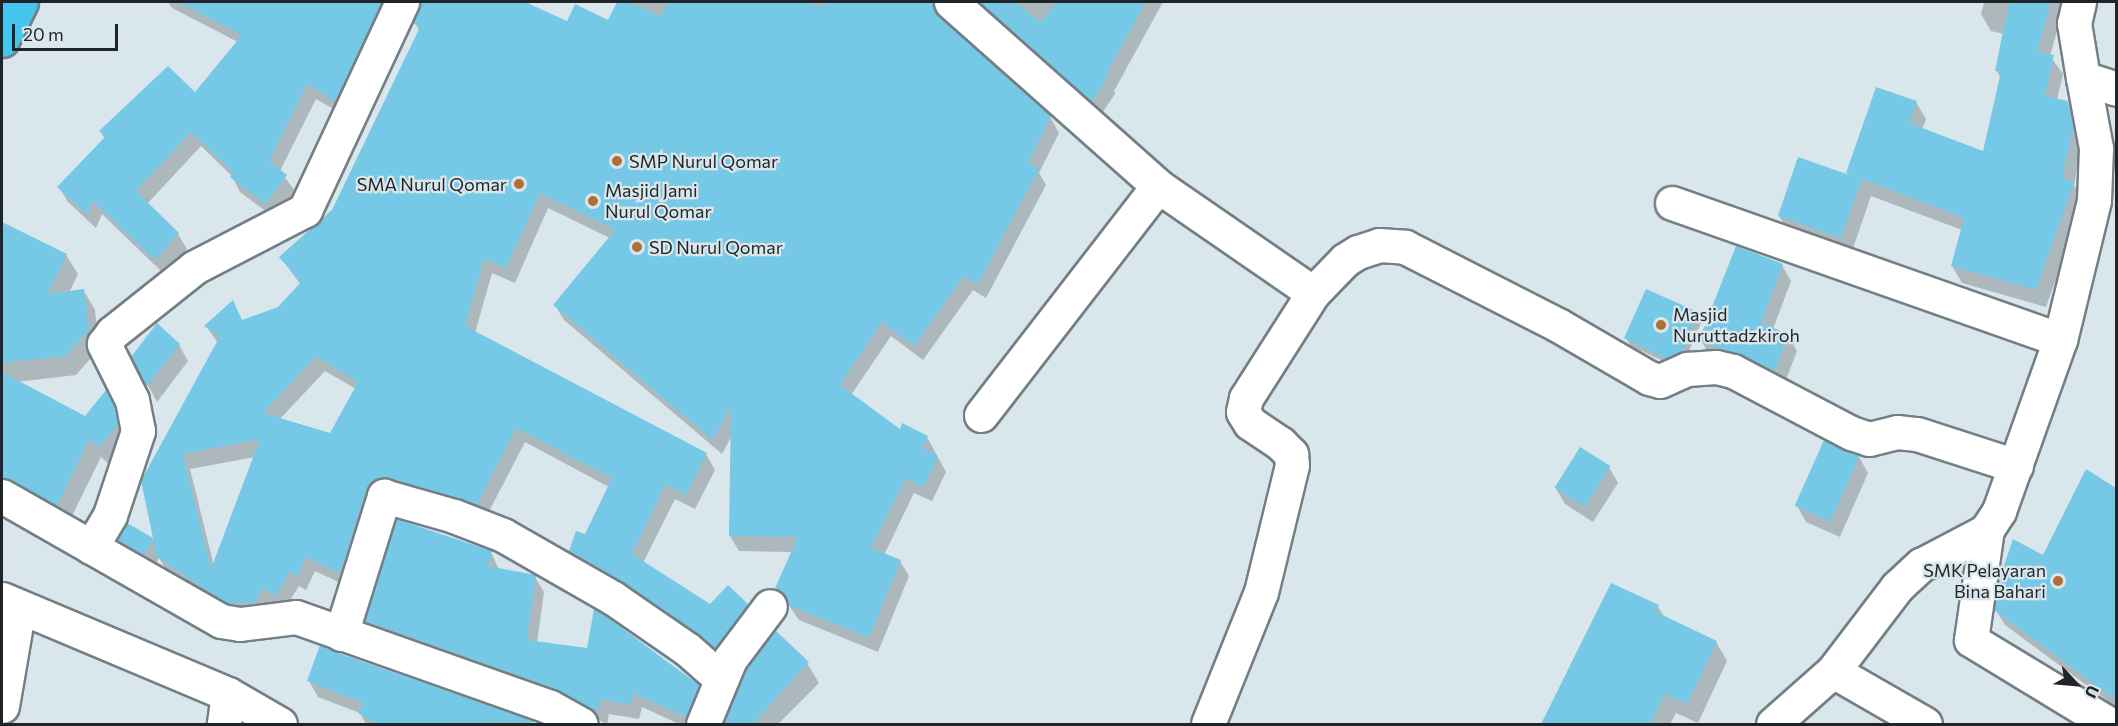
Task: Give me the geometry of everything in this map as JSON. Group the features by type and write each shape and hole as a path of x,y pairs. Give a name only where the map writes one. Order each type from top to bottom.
{"highway":[{"path":"2,40 21,2"}],"street":[{"path":"92,547 110,515 138,431 132,400 104,344 112,333 195,267 304,210 402,2"},
{"path":"951,2 1158,186 1313,293"},
{"path":"2079,2 2074,23 2105,205 2016,466 1987,529 1971,640 2109,724"},
{"path":"2083,78 2116,89"},
{"path":"981,415 1158,186"},
{"path":"1672,203 2060,340"},
{"path":"1208,724 1261,592 1293,465 1291,454 1280,442 1250,423 1244,412 1246,398 1313,293 1345,260 1358,252 1379,245 1405,247 1558,325 1649,378 1660,381 1687,369 1716,367 1733,371 1851,433 1869,439 1897,432 1917,434 2016,466"},
{"path":"2,496 221,621 240,624 283,616 550,707 580,724"},
{"path":"341,634 384,496 454,516 503,535 613,598 687,649 720,678"},
{"path":"1773,724 1833,671 1897,587 1921,565 1970,543 1987,529"},
{"path":"2,706 10,603 226,710 280,724"},
{"path":"703,724 720,678 770,606"},
{"path":"1833,671 1925,724"}],"building":[{"path":"179,2 382,2 335,101 307,84 269,161 287,175 266,204 230,177 233,172 191,132 136,191 179,233 155,260 93,201 87,215 57,187 105,137 99,131 168,66 195,92 242,35"},
{"path":"421,2 525,2 567,21 575,4 608,20 617,2 627,2 661,16 668,2 806,2 823,8 827,2 933,2 939,16 1051,116 1028,163 1039,169 978,284 964,276 914,346 882,322 840,385 900,429 902,423 928,436 922,448 938,456 924,487 906,478 871,548 901,560 869,638 788,605 782,591 775,588 798,537 729,536 731,405 713,440 553,305 615,230 540,193 506,268 484,259 465,326 707,453 686,495 666,484 632,554 710,604 728,585 748,604 715,648 624,583 569,551 576,531 585,534 612,478 516,428 477,505 379,478 366,490 340,573 306,557 298,576 290,572 275,596 263,588 254,603 227,603 207,591 156,556 153,539 144,555 117,540 127,523 153,538 141,481 220,336 204,326 233,300 242,320 278,307 301,282 279,257 332,210 420,27 413,23","holes":["316,356 358,382 330,433 263,413","260,439 211,569 183,454"]},
{"path":"979,2 1015,2 1040,22 1057,2 1146,2 1105,76 1108,78 1091,102"},
{"path":"2009,2 2051,2 2037,52 2054,55 2045,96 2068,101 2073,128 2062,178 2074,182 2036,290 1951,266 1964,218 1862,179 1841,238 1778,216 1798,157 1855,177 1846,173 1876,87 1917,101 1909,123 1983,151 2001,72 1995,71"},
{"path":"2,222 67,254 48,294 84,289 89,330 65,356 2,363"},
{"path":"1736,246 1783,264 1761,323 1789,334 1775,370 1699,340"},
{"name":"Masjid Nuruttadzkiroh","path":"1646,289 1698,312 1681,352 1666,358 1624,338"},
{"path":"157,323 180,344 146,387 131,357"},
{"path":"2,372 85,416 106,390 114,406 118,424 100,447 89,439 57,506 2,477"},
{"path":"1824,440 1860,456 1830,522 1795,506"},
{"path":"1580,447 1611,466 1585,507 1555,488"},
{"name":"SMK Pelayaran Bina Bahari","path":"2086,469 2116,488 2116,700 1994,610 1998,583 2013,539 2043,555"},
{"path":"396,519 492,551 488,566 536,575 527,640 587,648 594,609 603,614 699,685 686,717 633,693 631,705 600,699 598,710 592,709 556,689 365,621"},
{"path":"1611,583 1659,605 1656,612 1717,641 1687,704 1665,694 1650,724 1541,724"},
{"path":"775,630 809,662 753,724 723,724 746,668"},
{"path":"320,645 537,722 377,724 358,713 364,703 307,681"}],"place":[{"name":"SMP Nurul Qomar","path":"617,161"},
{"name":"SMA Nurul Qomar","path":"519,184"},
{"name":"Masjid Jami Nurul Qomar","path":"593,201"},
{"name":"SD Nurul Qomar","path":"637,247"},
{"name":"Masjid Nuruttadzkiroh","path":"1661,325"},
{"name":"SMK Pelayaran Bina Bahari","path":"2058,581"}]}
